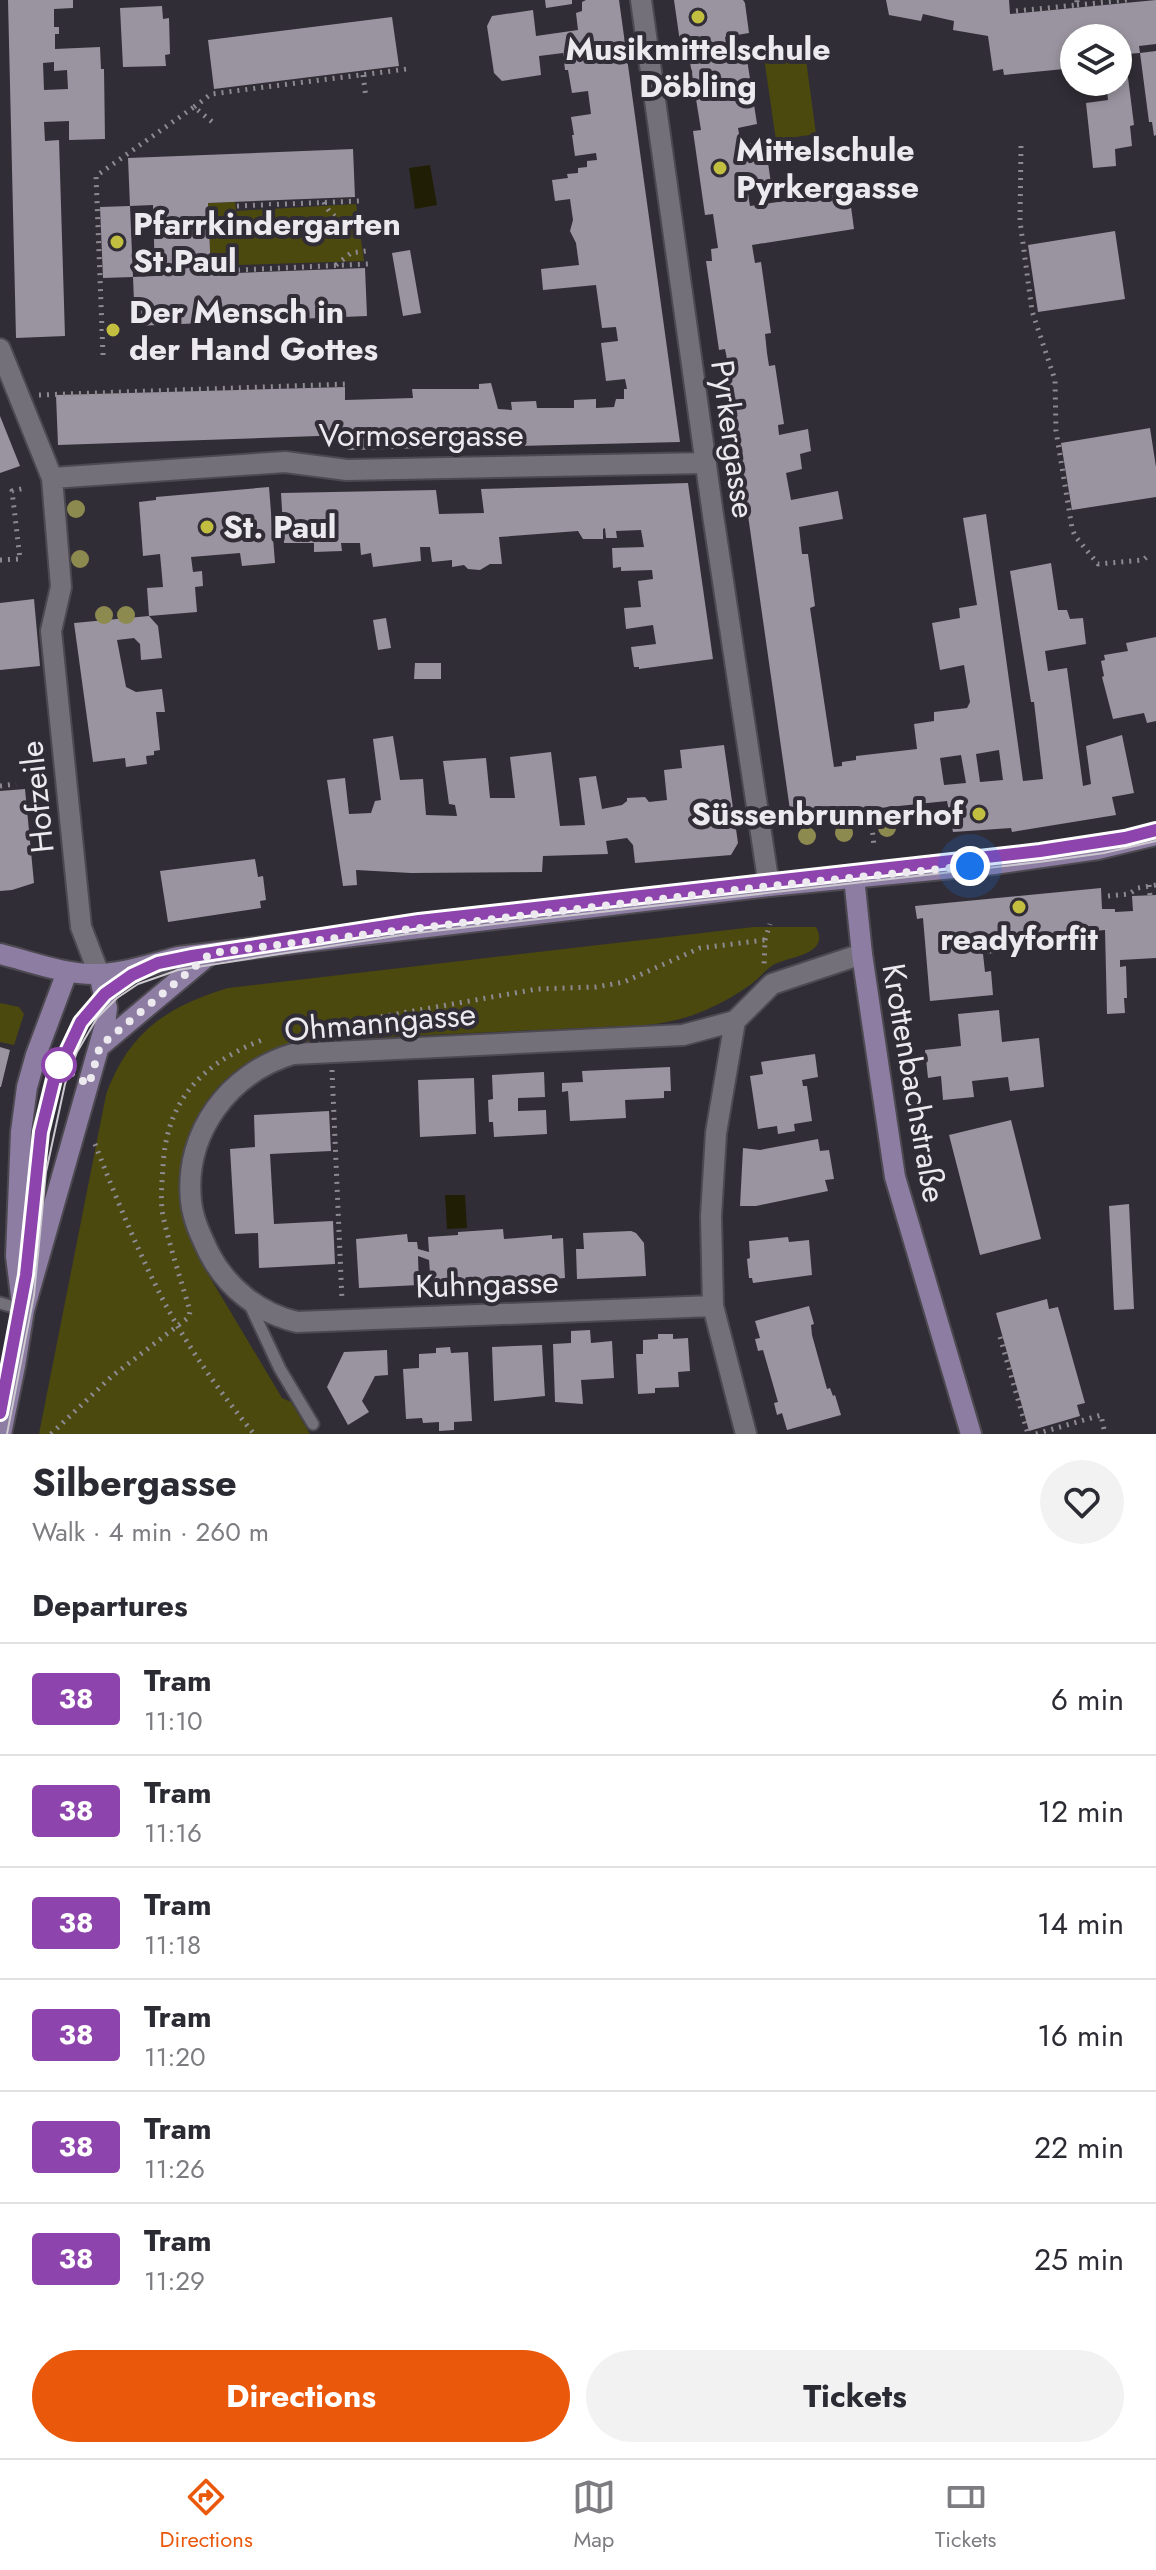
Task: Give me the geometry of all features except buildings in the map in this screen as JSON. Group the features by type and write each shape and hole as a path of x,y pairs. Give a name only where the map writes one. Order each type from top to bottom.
{"main road":[{"path":"0,954 67,972 99,974 178,957 769,886 994,864 1098,849 1156,835"},
{"name":"Krottenbachstraße","path":"854,877 862,954 895,1177 971,1434"},
{"path":"100,1046 211,953"},
{"path":"24,1310 16,1256 21,1132 27,1087 36,1055 67,972"},
{"path":"1,1434 24,1310 100,1046 107,1008 99,974"}],"street":[{"name":"Pyrkergasse","path":"641,0 769,886"},
{"name":"Hofzeile","path":"0,349 52,478 61,587 51,631 81,927 99,974"},
{"name":"Vormosergasse","path":"52,478 285,462 347,470 706,463"},
{"path":"746,1434 713,1306 711,1216 716,1133 735,1021 772,984 862,954"},
{"name":"Ohmanngasse","path":"257,1306 228,1281 199,1232 191,1203 191,1168 209,1116 237,1083 267,1063 308,1052 683,1035 735,1021"},
{"name":"Kuhngasse","path":"257,1306 297,1322 713,1306"}],"lane":[{"path":"0,1303 24,1310"},
{"name":"Ohmanngasse","path":"257,1306 280,1369 313,1424"}],"path":[{"path":"1016,11 1127,0"},
{"path":"103,355 96,176 211,94 407,69"},
{"path":"363,75 366,98"},
{"path":"194,107 216,125"},
{"path":"1021,146 1019,210 1023,249 1032,311 1055,380 1056,431 1075,536 1098,564 1143,560 1150,554"},
{"path":"237,206 359,201"},
{"path":"324,202 334,216 344,222 362,223"},
{"path":"336,266 351,253 366,251"},
{"path":"238,270 368,264"},
{"path":"34,395 347,384"},
{"path":"0,560 20,559 12,491 25,488"},
{"path":"0,786 16,784"},
{"path":"870,809 874,846"},
{"path":"1108,896 1129,894 1152,885"},
{"path":"1150,896 1152,885"},
{"path":"765,940 770,924"},
{"path":"332,1061 342,1311"},
{"path":"93,1139 162,1298 219,1391 254,1434"},
{"path":"51,1434 111,1377 178,1326"},
{"path":"1000,1337 1028,1434"},
{"path":"1036,1434 1101,1415 1105,1434"}],"shaded area":[{"path":"804,45 816,134 776,140 763,51"},
{"path":"430,165 437,205 415,209 409,168"},
{"path":"235,202 236,211 356,204 364,261 236,265 235,269 211,270 208,203"},
{"path":"754,927 816,927 818,943 806,953 773,965 753,983 726,1000 674,1021 646,1025 314,1040 275,1049 242,1066 216,1089 197,1118 185,1150 181,1185 186,1222 199,1259 282,1398 291,1402 310,1434 39,1434 106,1095 126,1054 152,1025 186,1004 228,988"},
{"path":"0,1003 19,1007 24,1014 14,1045 0,1042"},
{"path":"445,1195 465,1195 467,1228 447,1229"}],"tram line":[{"name":"38","path":"0,1413 26,1275 41,1132 54,1079 75,1032 96,1002 121,981 143,969 192,956 419,921 1040,851 1156,830"},
{"path":"7,1434 34,1295 46,1172 65,1084 77,1052 97,1018 117,998 138,984 178,970 408,934 1039,862 1104,853 1156,841"}],"place":[{"name":"Musikmittelschule Döbling","path":"698,17"},
{"name":"Mittelschule Pyrkergasse","path":"720,168"},
{"name":"Pfarrkindergarten St.Paul","path":"117,242"},
{"name":"Der Mensch in der Hand Gottes","path":"113,330"},
{"name":"St. Paul","path":"207,527"},
{"name":"Süssenbrunnerhof","path":"979,814"},
{"name":"readyforfit","path":"1019,907"}],"route":[{"path":"59,1065 89,1085 100,1046 211,953 769,886 970,866"}]}
